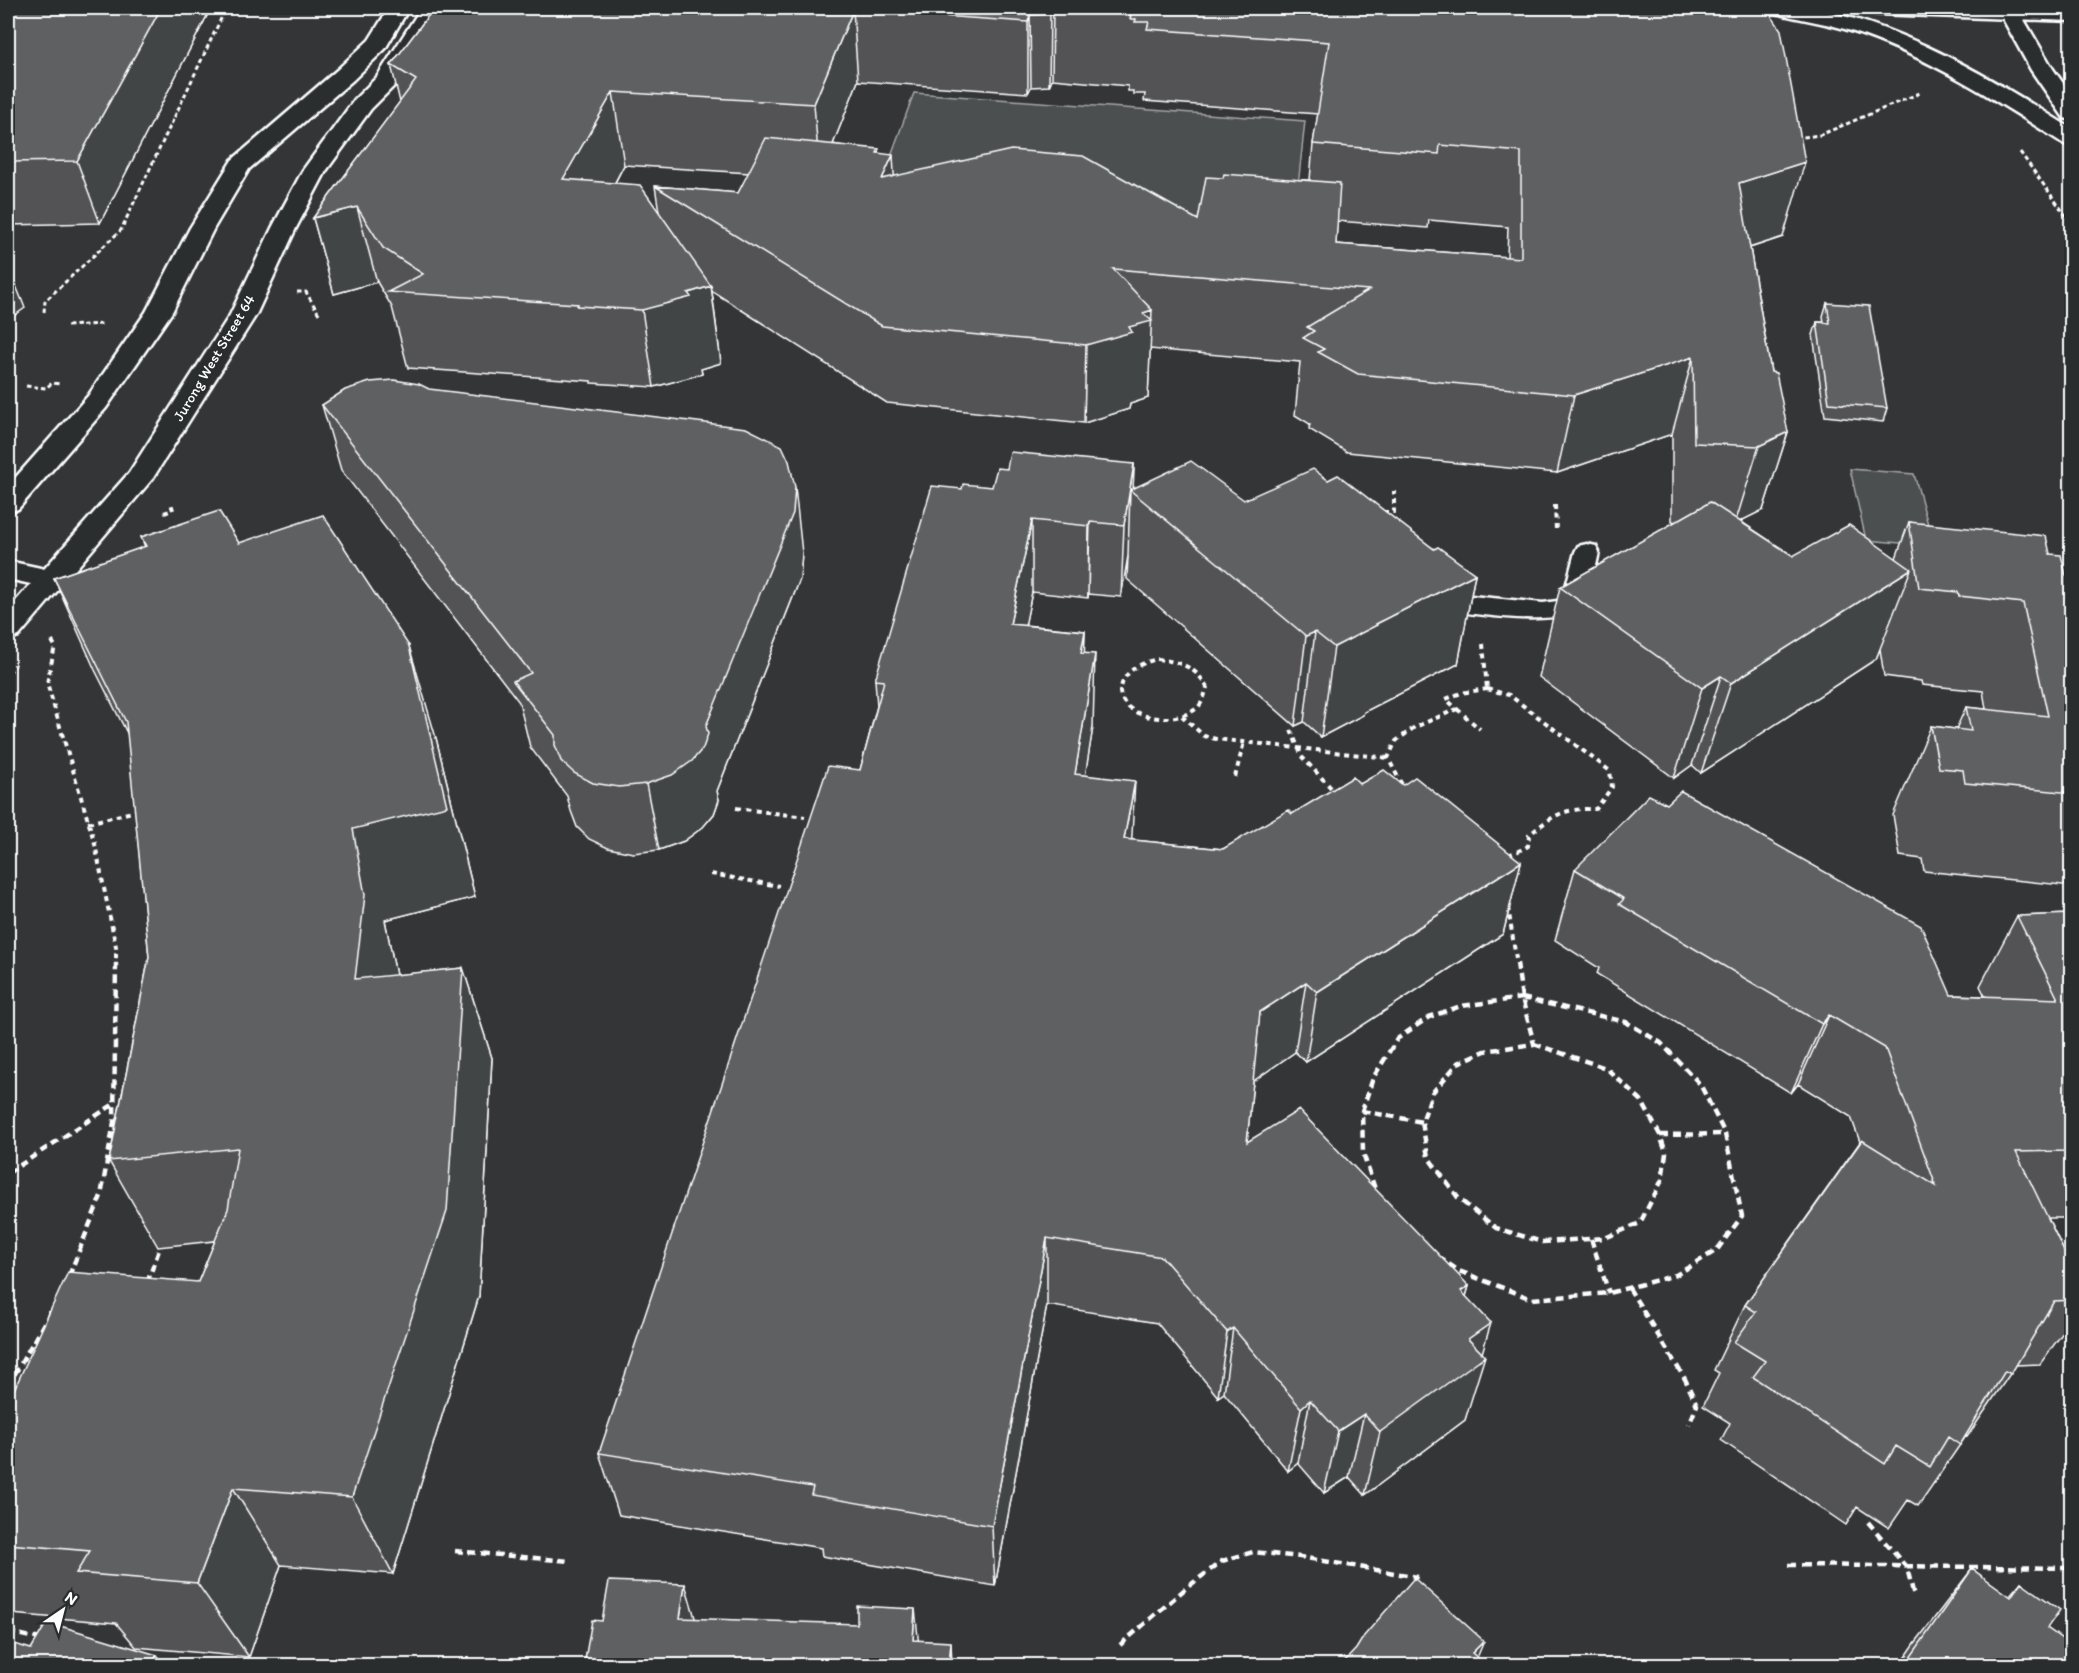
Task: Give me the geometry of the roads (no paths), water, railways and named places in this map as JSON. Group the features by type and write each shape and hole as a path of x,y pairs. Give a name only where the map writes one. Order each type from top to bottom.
{"street":[{"path":"8,503 97,402 153,321 202,228 240,165 345,75 377,44 399,8"},
{"name":"Jurong West Street 64","path":"8,629 139,478 243,315 284,228 315,170 363,104 386,81 431,8"},
{"path":"1779,8 1824,16 1907,46 2011,100 2072,139"},
{"path":"1876,8 2072,15"},
{"path":"2009,11 2042,70 2072,113"},
{"path":"8,570 49,579"}],"lane":[{"path":"1407,591 1428,600 1544,611 1563,609 1575,602 1587,552"}]}
